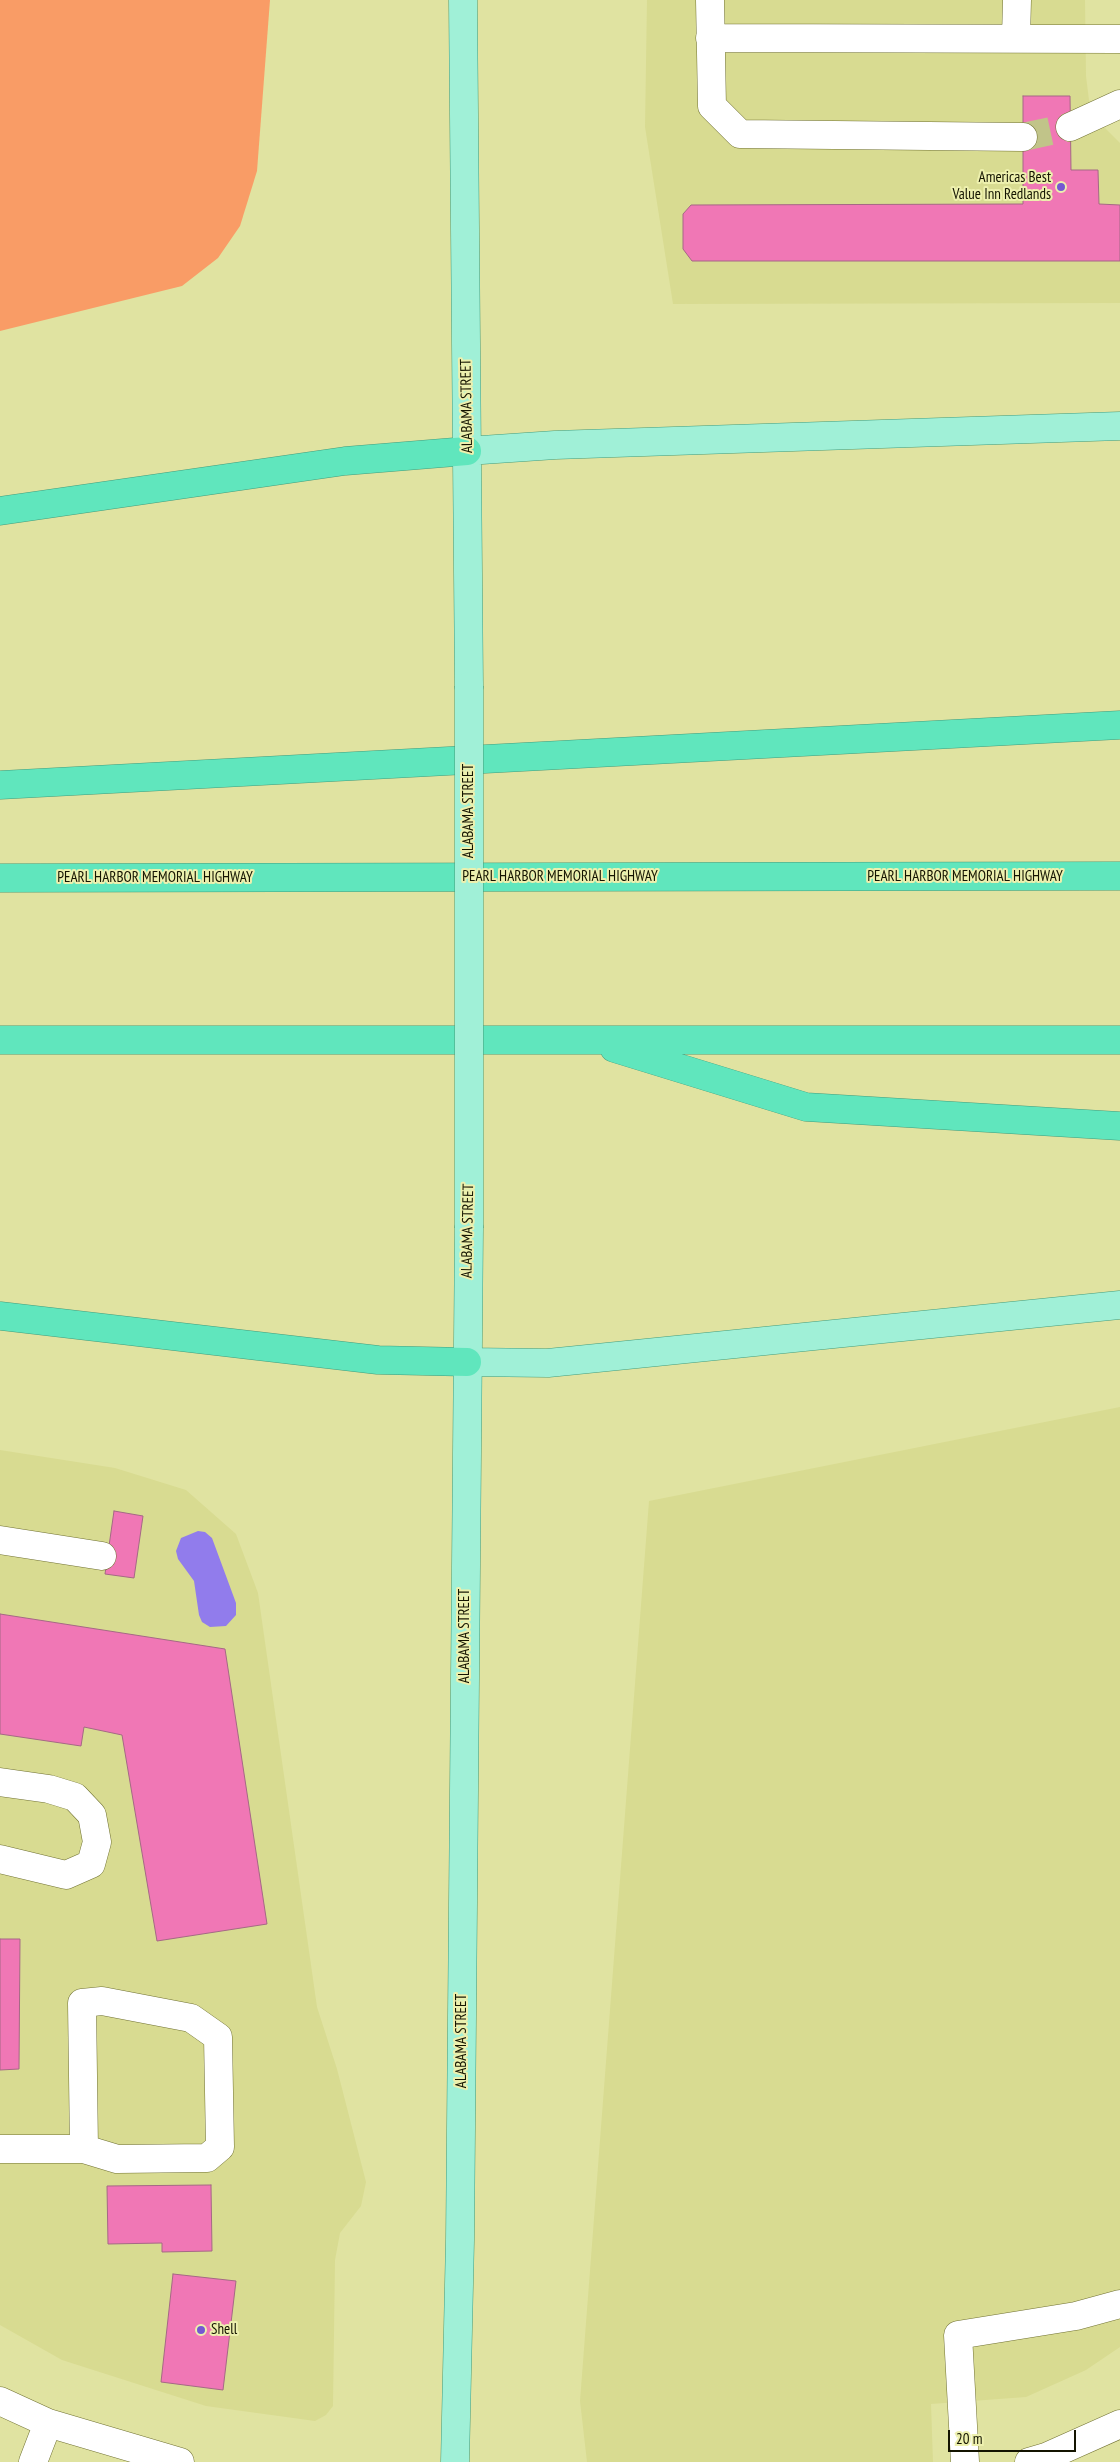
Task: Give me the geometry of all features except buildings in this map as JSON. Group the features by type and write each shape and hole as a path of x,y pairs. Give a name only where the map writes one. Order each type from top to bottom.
{"highway":[{"path":"0,511 345,461 467,451"},
{"path":"0,785 1120,725"},
{"name":"PEARL HARBOR MEMORIAL HIGHWAY","path":"0,878 1120,876"},
{"path":"0,1040 1120,1040"},
{"path":"586,1040 806,1107 1120,1126"},
{"path":"0,1316 378,1360 467,1362"}],"main road":[{"name":"ALABAMA STREET","path":"455,2462 460,2230 469,1228 469,686 463,0"},
{"path":"467,451 555,445 1120,426"},
{"path":"467,1362 548,1362 1120,1304"}],"street":[{"path":"710,0 712,106 740,134 1023,137"},
{"path":"1016,38 1017,0"},
{"path":"710,38 1120,39"},
{"path":"1070,127 1120,104"},
{"path":"0,1540 102,1556"},
{"path":"0,1782 49,1789 75,1797 92,1815 97,1842 91,1864 66,1875 0,1859"},
{"path":"0,2150 84,2150 117,2159 207,2158 220,2147 218,2037 191,2018 102,2001 82,2003 84,2150"},
{"path":"965,2462 958,2335 1076,2316 1120,2304"},
{"path":"0,2401 48,2423 180,2462"},
{"path":"33,2462 48,2423"},
{"path":"1029,2462 1046,2457 1076,2454 1120,2424"}],"shaded area":[{"path":"0,0 270,0 257,171 240,226 218,258 182,286 0,331"},
{"path":"647,0 1085,0 1086,76 1089,100 1104,127 1120,143 1120,303 673,304 645,127"},
{"path":"1120,1407 1120,2347 1086,2370 1026,2397 931,2404 933,2462 587,2462 580,2401 649,1501"},
{"path":"0,1450 115,1468 186,1490 236,1534 258,1593 317,2007 337,2069 366,2182 361,2206 340,2233 335,2260 333,2406 326,2415 315,2421 206,2406 62,2360 0,2325"},
{"path":"198,1531 205,1532 212,1538 236,1603 236,1615 226,1626 210,1627 202,1622 199,1615 194,1581 178,1559 176,1551 181,1538"}],"tunnel":[{"path":"1023,137 1070,127"}],"place":[{"name":"Americas Best Value Inn Redlands","path":"1061,187"},
{"name":"Shell","path":"201,2330"}]}
